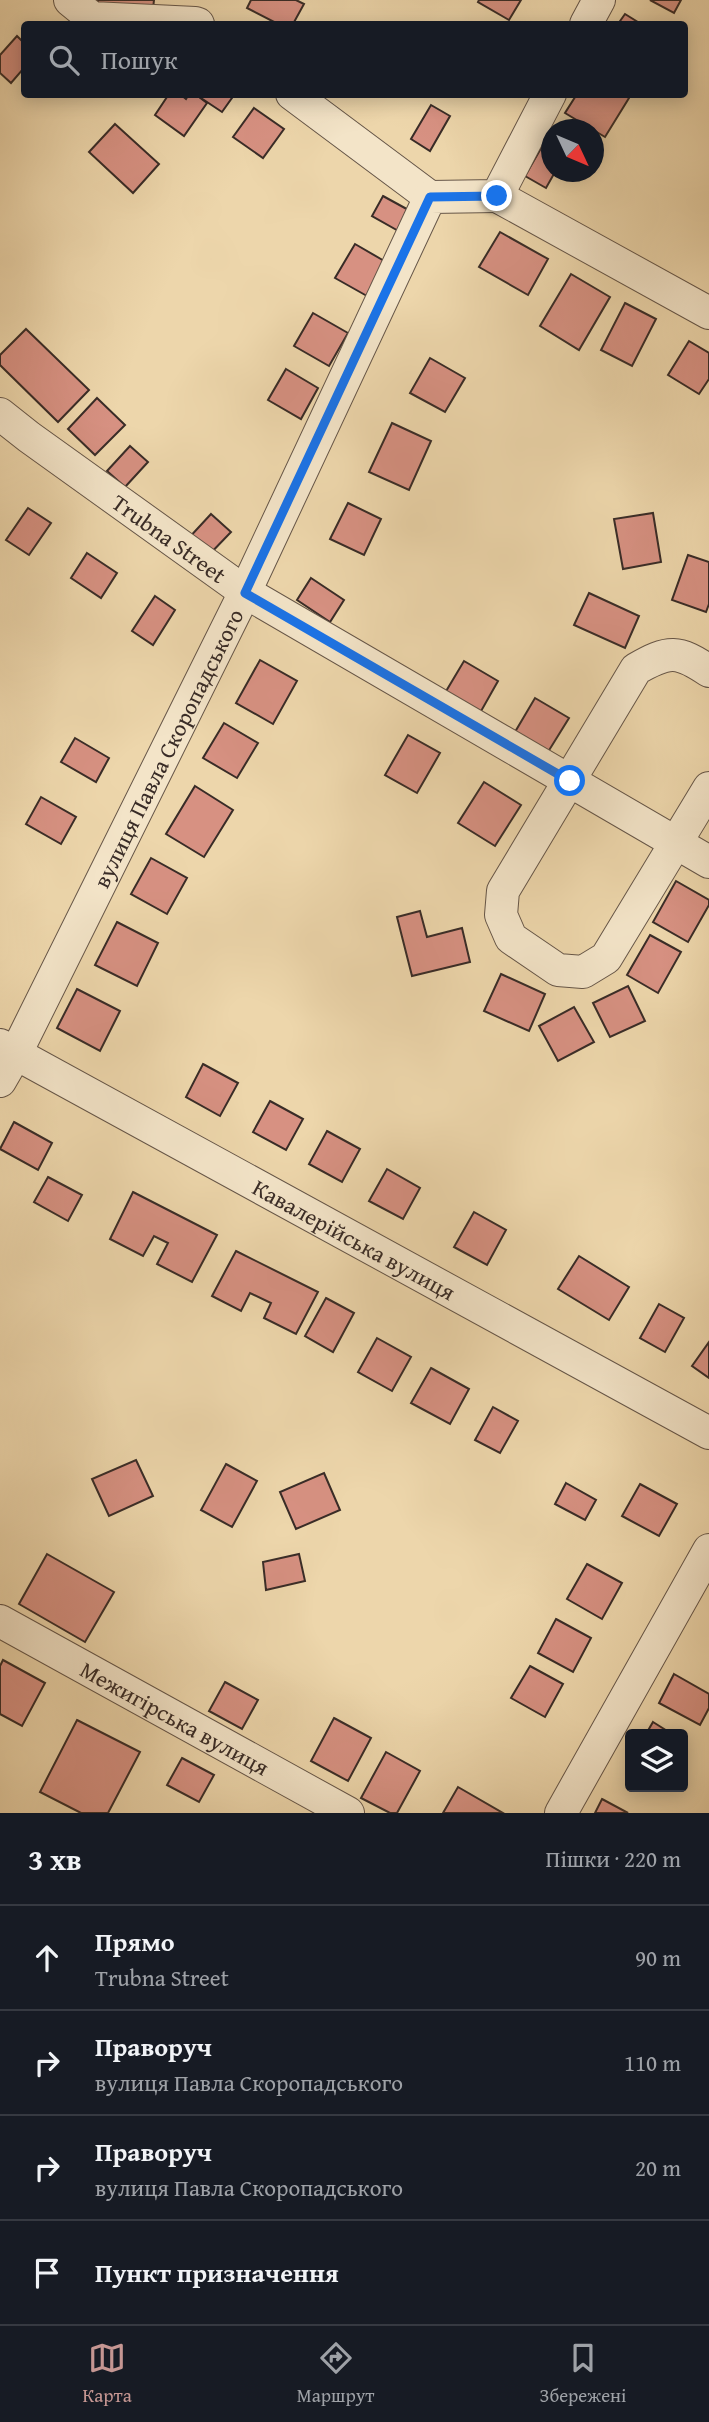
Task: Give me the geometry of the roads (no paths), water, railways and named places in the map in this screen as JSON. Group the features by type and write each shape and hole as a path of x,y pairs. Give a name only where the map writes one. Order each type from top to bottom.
{"street":[{"path":"70,0 92,18 201,16"},
{"path":"588,21 599,0"},
{"path":"297,98 430,197 497,196 709,313"},
{"path":"497,196 548,98"},
{"name":"вулиця Павла Скоропадського","path":"5,1060 245,593 430,197"},
{"name":"Trubna Street","path":"0,414 29,438 245,593 709,862"},
{"path":"709,671 687,656 660,655 636,669 503,891 500,915 511,938 558,970 583,972 606,958 709,788"},
{"name":"Кавалерійська вулиця","path":"5,1060 709,1433"},
{"path":"561,1813 709,1550"},
{"name":"Межигірська вулиця","path":"0,1622 348,1813"}]}
